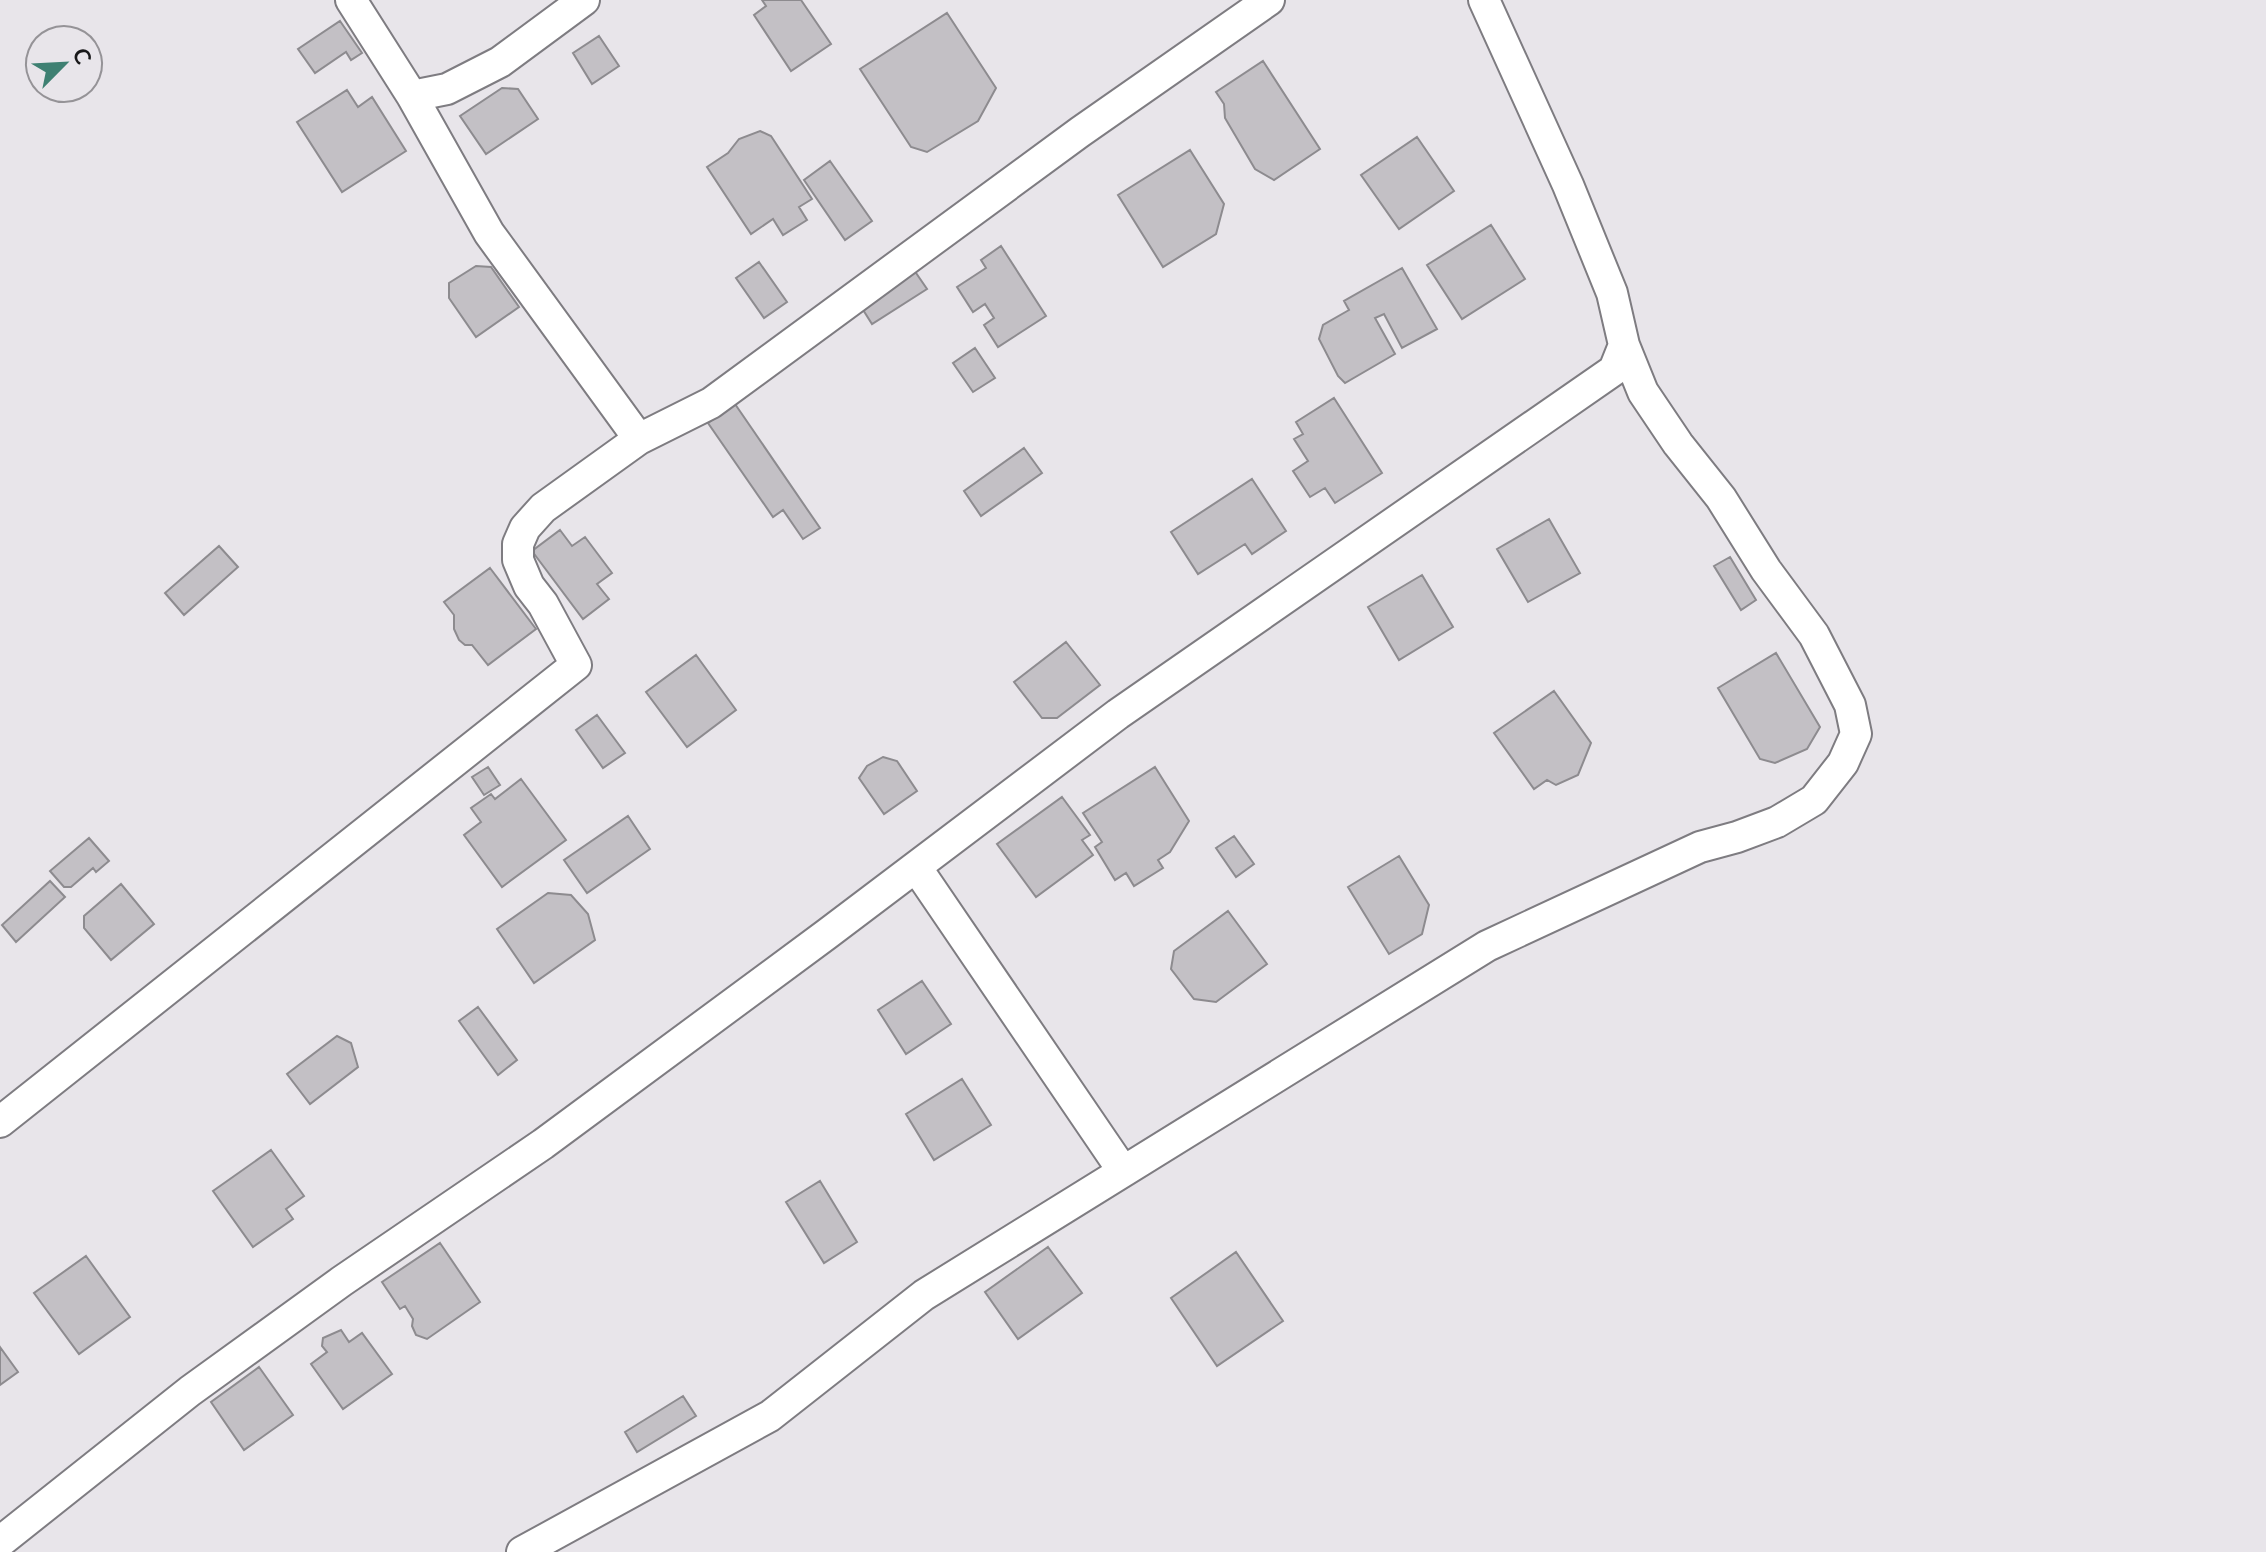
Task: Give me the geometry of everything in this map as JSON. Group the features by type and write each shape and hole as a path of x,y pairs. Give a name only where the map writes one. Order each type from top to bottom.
{"street":[{"path":"351,0 412,96 489,233 639,439"},
{"path":"412,96 447,89 500,62 584,0"},
{"path":"0,1122 576,665 543,604 529,586 518,560 518,544 525,528 543,508 639,439 711,403 1080,132 1269,0"},
{"path":"522,1552 770,1416 924,1295 1487,946 1700,847 1777,822 1814,800 1843,763 1856,734 1850,705 1814,635 1766,570 1721,498 1678,444 1643,392 1624,345 1607,279 1484,0"},
{"path":"0,1542 190,1391 342,1281 543,1144 1118,714 1614,370 1624,345"},
{"path":"916,867 1123,1171"}],"building":[{"path":"762,0 801,0 831,44 791,71 754,15 766,6"},
{"path":"947,13 996,88 978,121 927,152 911,147 860,69"},
{"path":"340,21 362,53 351,60 346,52 315,73 298,49"},
{"path":"599,36 619,66 592,84 573,53"},
{"path":"1263,61 1320,149 1274,180 1255,169 1225,118 1224,104 1216,92"},
{"path":"502,88 518,89 538,119 486,154 460,116"},
{"path":"347,90 358,107 372,97 406,151 342,192 297,122"},
{"path":"760,131 771,136 812,199 799,207 807,220 783,235 773,219 751,234 707,167 728,153 739,139"},
{"path":"1417,137 1454,191 1399,229 1361,175"},
{"path":"1190,150 1224,204 1216,234 1163,267 1118,195"},
{"path":"830,161 872,221 845,240 804,180"},
{"path":"1491,225 1525,279 1462,319 1427,265"},
{"path":"1001,246 1046,316 998,347 984,325 994,318 985,304 973,312 957,287 986,268 981,260"},
{"path":"759,262 787,302 764,318 736,278"},
{"path":"476,266 491,267 519,307 476,337 449,298 449,283"},
{"path":"1402,268 1437,329 1402,348 1384,314 1375,318 1395,354 1345,383 1338,376 1319,339 1323,325 1349,310 1344,301"},
{"path":"914,270 927,289 872,324 860,305"},
{"path":"975,348 995,378 973,392 953,363"},
{"path":"1334,398 1382,473 1335,503 1325,488 1310,497 1293,471 1308,461 1294,439 1303,434 1296,422"},
{"path":"735,404 820,528 803,539 783,510 773,517 708,423"},
{"path":"1024,448 1042,473 981,516 964,491"},
{"path":"1252,479 1286,531 1252,554 1245,544 1198,574 1171,532"},
{"path":"1549,519 1580,573 1528,602 1497,549"},
{"path":"560,530 572,546 585,537 612,573 597,584 609,599 583,619 532,551"},
{"path":"219,546 238,567 184,615 165,593"},
{"path":"1730,557 1756,600 1741,610 1714,566"},
{"path":"490,568 536,629 488,665 472,645 465,645 459,640 454,629 454,615 444,602"},
{"path":"1422,575 1453,627 1399,660 1368,607"},
{"path":"1066,642 1100,685 1057,718 1042,718 1014,682"},
{"path":"1776,653 1820,727 1807,749 1775,763 1760,759 1718,688"},
{"path":"696,655 736,710 687,747 646,692"},
{"path":"1554,691 1591,743 1578,775 1556,785 1547,780 1534,789 1494,733"},
{"path":"597,715 625,753 603,768 576,730"},
{"path":"883,757 897,761 917,791 884,814 859,778 867,766"},
{"path":"488,767 500,785 484,795 472,777"},
{"path":"1155,767 1189,821 1170,852 1158,860 1163,868 1134,886 1126,873 1115,880 1095,847 1102,842 1083,813"},
{"path":"521,779 566,840 502,887 464,835 481,822 471,808 491,794 495,799"},
{"path":"1062,797 1090,835 1082,840 1093,855 1036,897 997,844"},
{"path":"628,816 650,849 587,893 564,860"},
{"path":"1234,836 1254,864 1236,877 1216,848"},
{"path":"89,838 109,861 96,872 93,868 71,887 64,887 50,871"},
{"path":"1399,856 1429,905 1422,934 1389,954 1348,887"},
{"path":"50,881 65,897 16,942 2,925"},
{"path":"121,884 154,924 111,960 84,928 84,916"},
{"path":"548,893 571,895 588,914 595,940 534,983 497,929"},
{"path":"1228,911 1267,964 1216,1002 1194,999 1171,969 1174,951"},
{"path":"922,981 951,1024 906,1054 878,1010"},
{"path":"478,1007 517,1060 498,1075 459,1021"},
{"path":"337,1036 351,1043 358,1067 310,1104 287,1074"},
{"path":"962,1079 991,1125 934,1160 906,1114"},
{"path":"271,1150 304,1196 286,1209 293,1219 253,1247 213,1191"},
{"path":"820,1181 857,1242 824,1263 786,1202"},
{"path":"440,1243 480,1302 427,1339 416,1335 413,1319 405,1306 400,1309 382,1282"},
{"path":"1048,1247 1082,1293 1018,1339 985,1292"},
{"path":"1236,1252 1283,1321 1217,1366 1171,1298"},
{"path":"86,1256 130,1317 79,1354 34,1293"},
{"path":"341,1330 349,1342 362,1333 392,1374 343,1409 311,1364 327,1352 322,1346 323,1338"},
{"path":"0,1347 18,1372 0,1385"},
{"path":"259,1367 293,1415 244,1450 211,1402"},
{"path":"683,1396 696,1416 637,1452 625,1432"}]}
